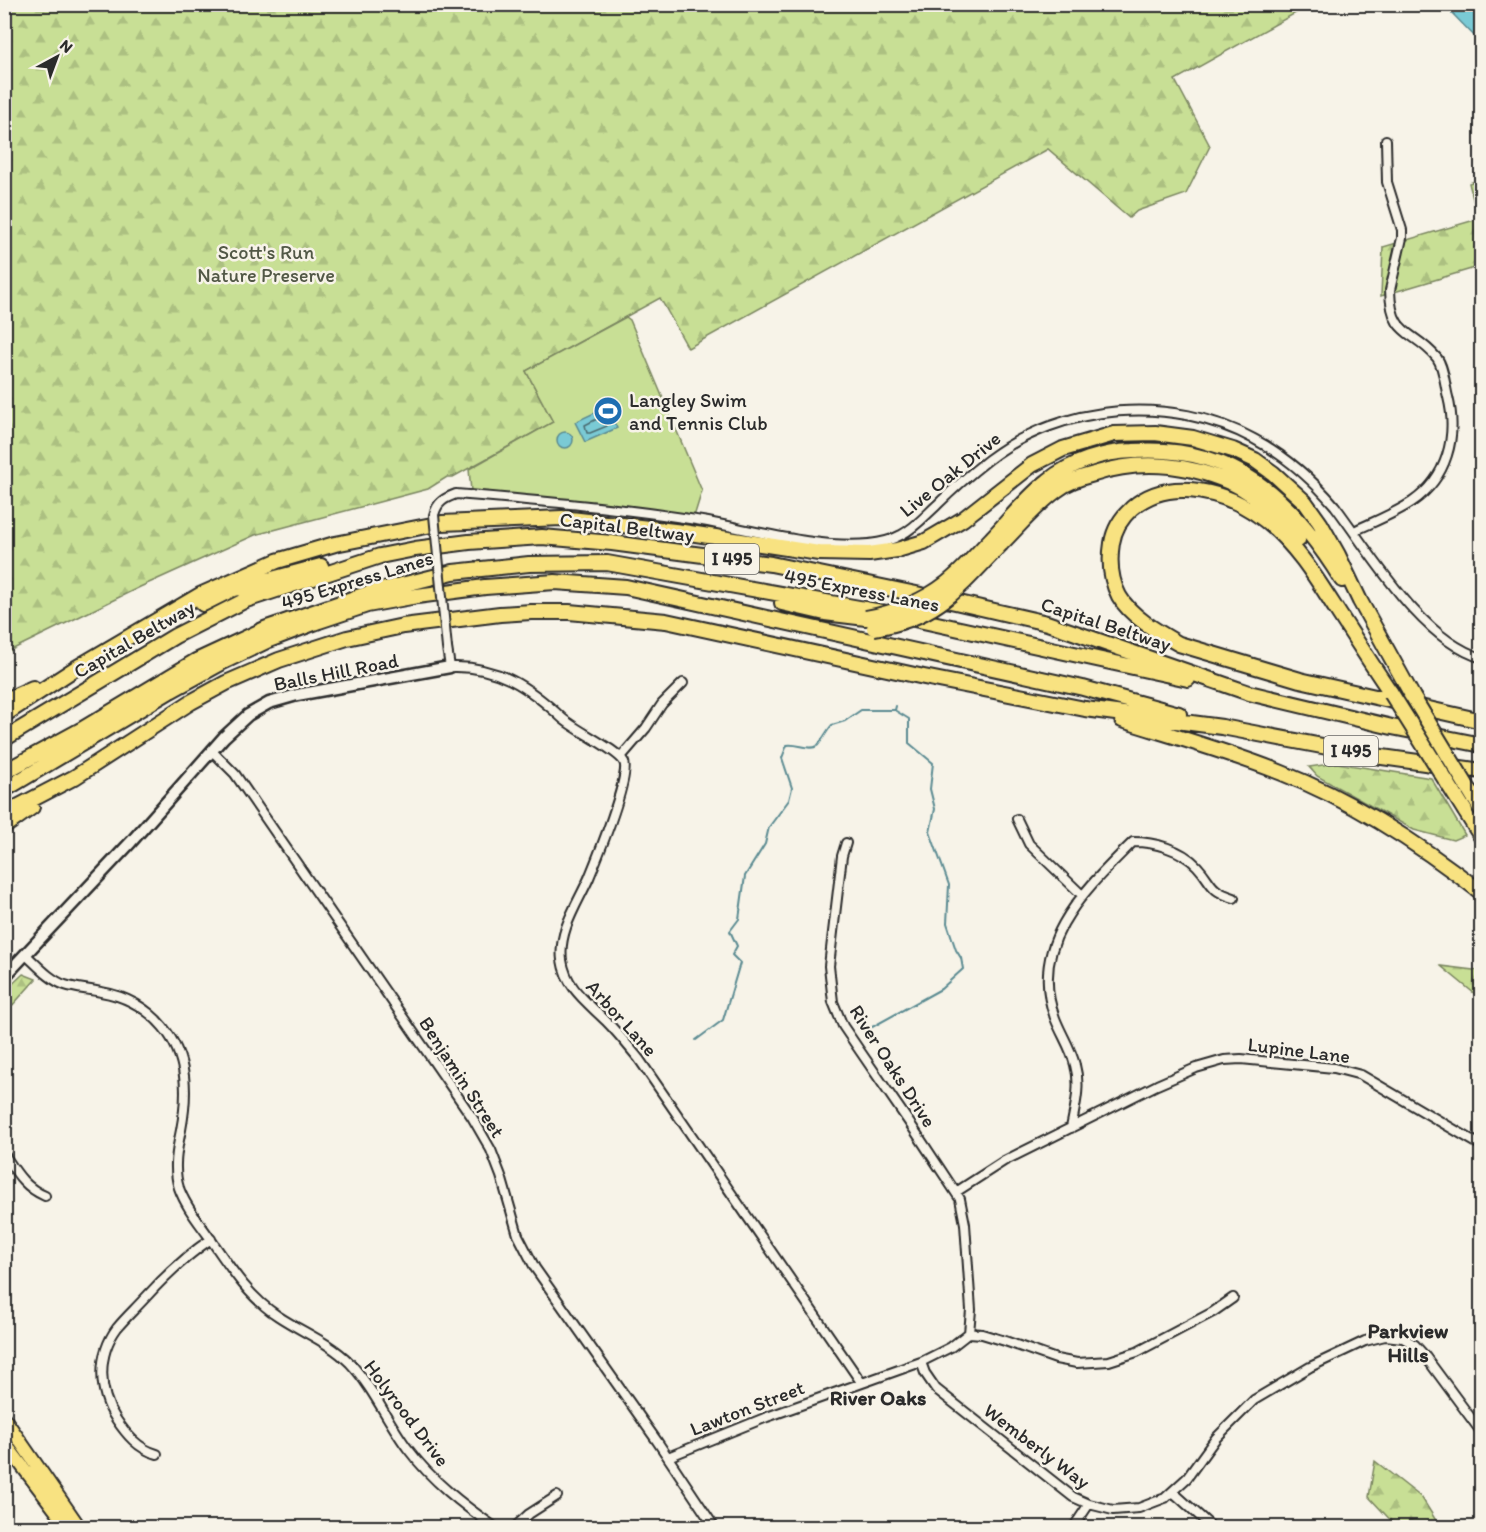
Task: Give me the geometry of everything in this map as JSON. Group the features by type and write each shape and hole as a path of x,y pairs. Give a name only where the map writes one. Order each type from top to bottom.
{"highway":[{"path":"4,715 76,668 209,590 277,561 335,544 442,523 562,518 683,532 819,553 869,554 897,550 924,542 963,519 1032,465 1063,449 1114,434 1155,433 1213,442 1240,453 1273,473 1305,502 1338,555 1360,601 1413,697"},
{"path":"626,587 706,596 826,621 896,625 942,603 1048,480 1071,466 1095,457 1123,451 1157,449 1190,453 1220,463 1257,481 1308,529 1482,811"},
{"path":"607,563 870,623 934,592 1058,489 1084,477 1113,468 1152,464 1195,470 1234,484 1264,505 1285,524 1304,547 1391,693"},
{"path":"1482,721 1300,680 1179,644 1138,617 1120,598 1112,578 1110,557 1113,537 1120,523 1140,501 1162,492 1175,490 1197,491 1222,497 1264,519 1297,550 1391,693 1465,811 1482,838"},
{"name":"Capital Beltway","path":"4,739 207,619 246,600 380,556 469,542 542,537 612,543 771,564 1047,623 1249,693 1392,727 1482,744"},
{"path":"135,634 231,590 320,566 380,556"},
{"name":"495 Express Lanes","path":"4,772 81,730 196,661 267,628 366,594 453,572 529,564 607,563 889,614 1249,693"},
{"name":"495 Express Lanes","path":"4,790 170,691 269,640 367,605 496,586 555,582 626,587 1083,688 1222,727"},
{"name":"I 495","path":"4,814 75,777 191,702 226,683 318,646 424,623 500,614 568,612 666,621 1085,708 1222,727 1375,756 1482,771"},
{"path":"4,701 76,668"},
{"path":"1085,708 1249,760 1332,795 1424,850 1482,893"},
{"path":"4,827 75,777"}],"main road":[{"path":"4,1418 80,1527"},
{"path":"4,1442 69,1527"}],"street":[{"path":"1354,531 1407,506 1425,492 1442,468 1451,445 1452,434 1452,413 1438,360 1398,325 1390,298 1402,230 1386,182 1386,140"},
{"name":"Live Oak Drive","path":"450,667 434,515 443,498 456,494 602,508 708,522 841,545 869,544 901,535 987,461 1027,436 1059,423 1083,417 1104,413 1147,411 1180,414 1217,423 1268,447 1294,465 1320,488 1420,619 1450,643 1482,658"},
{"name":"Balls Hill Road","path":"4,977 212,751 248,715 278,700 450,667 467,666 489,670 519,684 578,730 621,757"},
{"path":"621,757 646,728 662,704 683,683"},
{"name":"Benjamin Street","path":"212,751 235,774 472,1117 491,1150 524,1249 548,1288 715,1527"},
{"name":"Arbor Lane","path":"621,757 626,764 624,783 590,876 565,933 562,957 567,975 576,992 623,1039 639,1059 861,1382"},
{"path":"1017,819 1029,844 1082,895"},
{"path":"1233,1298 1213,1312 1137,1352 1109,1361 1077,1363 1056,1359 982,1334 969,1334 971,1310 965,1224 956,1192 989,1170 1071,1128 1078,1078 1072,1057 1055,1018 1048,972 1059,930 1082,895 1112,863 1133,842 1148,842 1186,856 1197,865 1212,888 1234,898"},
{"name":"River Oaks Drive","path":"846,843 842,856 829,966 834,1002 843,1026 956,1192"},
{"name":"Holyrood Drive","path":"26,955 52,979 63,985 104,992 130,1001 154,1017 172,1040 183,1066 186,1094 177,1149 176,1174 184,1199 241,1282 265,1307 324,1342 347,1361 370,1388 417,1461 452,1495 496,1527"},
{"name":"Lupine Lane","path":"1071,1128 1196,1068 1224,1060 1254,1059 1334,1068 1361,1075 1482,1146"},
{"path":"4,1154 22,1181 45,1196"},
{"path":"157,1454 136,1443 114,1415 101,1379 105,1352 118,1328 160,1282 187,1256 211,1239"},
{"name":"Lawton Street","path":"668,1457 716,1436 921,1362 951,1347 969,1334"},
{"name":"Wemberly Way","path":"921,1362 930,1382 955,1405 1073,1497 1100,1508 1126,1510 1154,1503 1173,1492 1187,1479 1227,1425 1254,1400 1310,1367 1373,1338 1395,1336 1415,1345 1482,1433"},
{"path":"1173,1492 1213,1527"},
{"path":"514,1527 557,1496"},
{"path":"1072,1527 1089,1504"}],"green space":[{"name":"Scott's Run Nature Preserve","path":"5,5 1310,5 1175,80 1210,146 1186,194 1137,211 1129,218 1048,149 688,348 660,298 526,371 553,422 453,477 447,477 428,489 255,535 140,587 5,653"},
{"path":"1481,179 1481,276 1478,267 1381,296 1383,247 1478,219 1469,183"},
{"name":"Langley Swim and Tennis Club","path":"626,317 630,320 702,491 693,520 471,491 469,469 553,422 526,371"},
{"path":"1337,763 1431,778 1465,835 1453,840 1414,830 1317,776 1309,767"},
{"path":"1441,966 1481,971 1481,999"},
{"path":"23,974 36,979 11,1007 5,997 5,991"},
{"path":"1375,1461 1422,1498 1440,1527 1397,1527 1369,1497"}],"water":[{"path":"1444,5 1481,5 1481,43 1448,9"},
{"path":"607,407 617,428 585,442 575,422"},
{"path":"562,432 568,432 573,440 571,446 562,448 557,443 557,437"}],"waterway":[{"path":"696,1040 723,1020 740,963 732,955 737,946 730,931 739,919 745,876 765,844 769,827 789,800 792,788 782,758 787,745 817,746 832,725 845,721 861,710 895,710 896,706"},
{"path":"865,1031 941,989 963,969 947,923 949,885 930,832 935,809 930,789 933,763 909,743 909,719 896,711"}],"place":[{"name":"Langley Swim and Tennis Club","path":"608,411"}],"district":[{"name":"Parkview Hills","path":"1408,1343"},
{"name":"River Oaks","path":"878,1398"}]}
